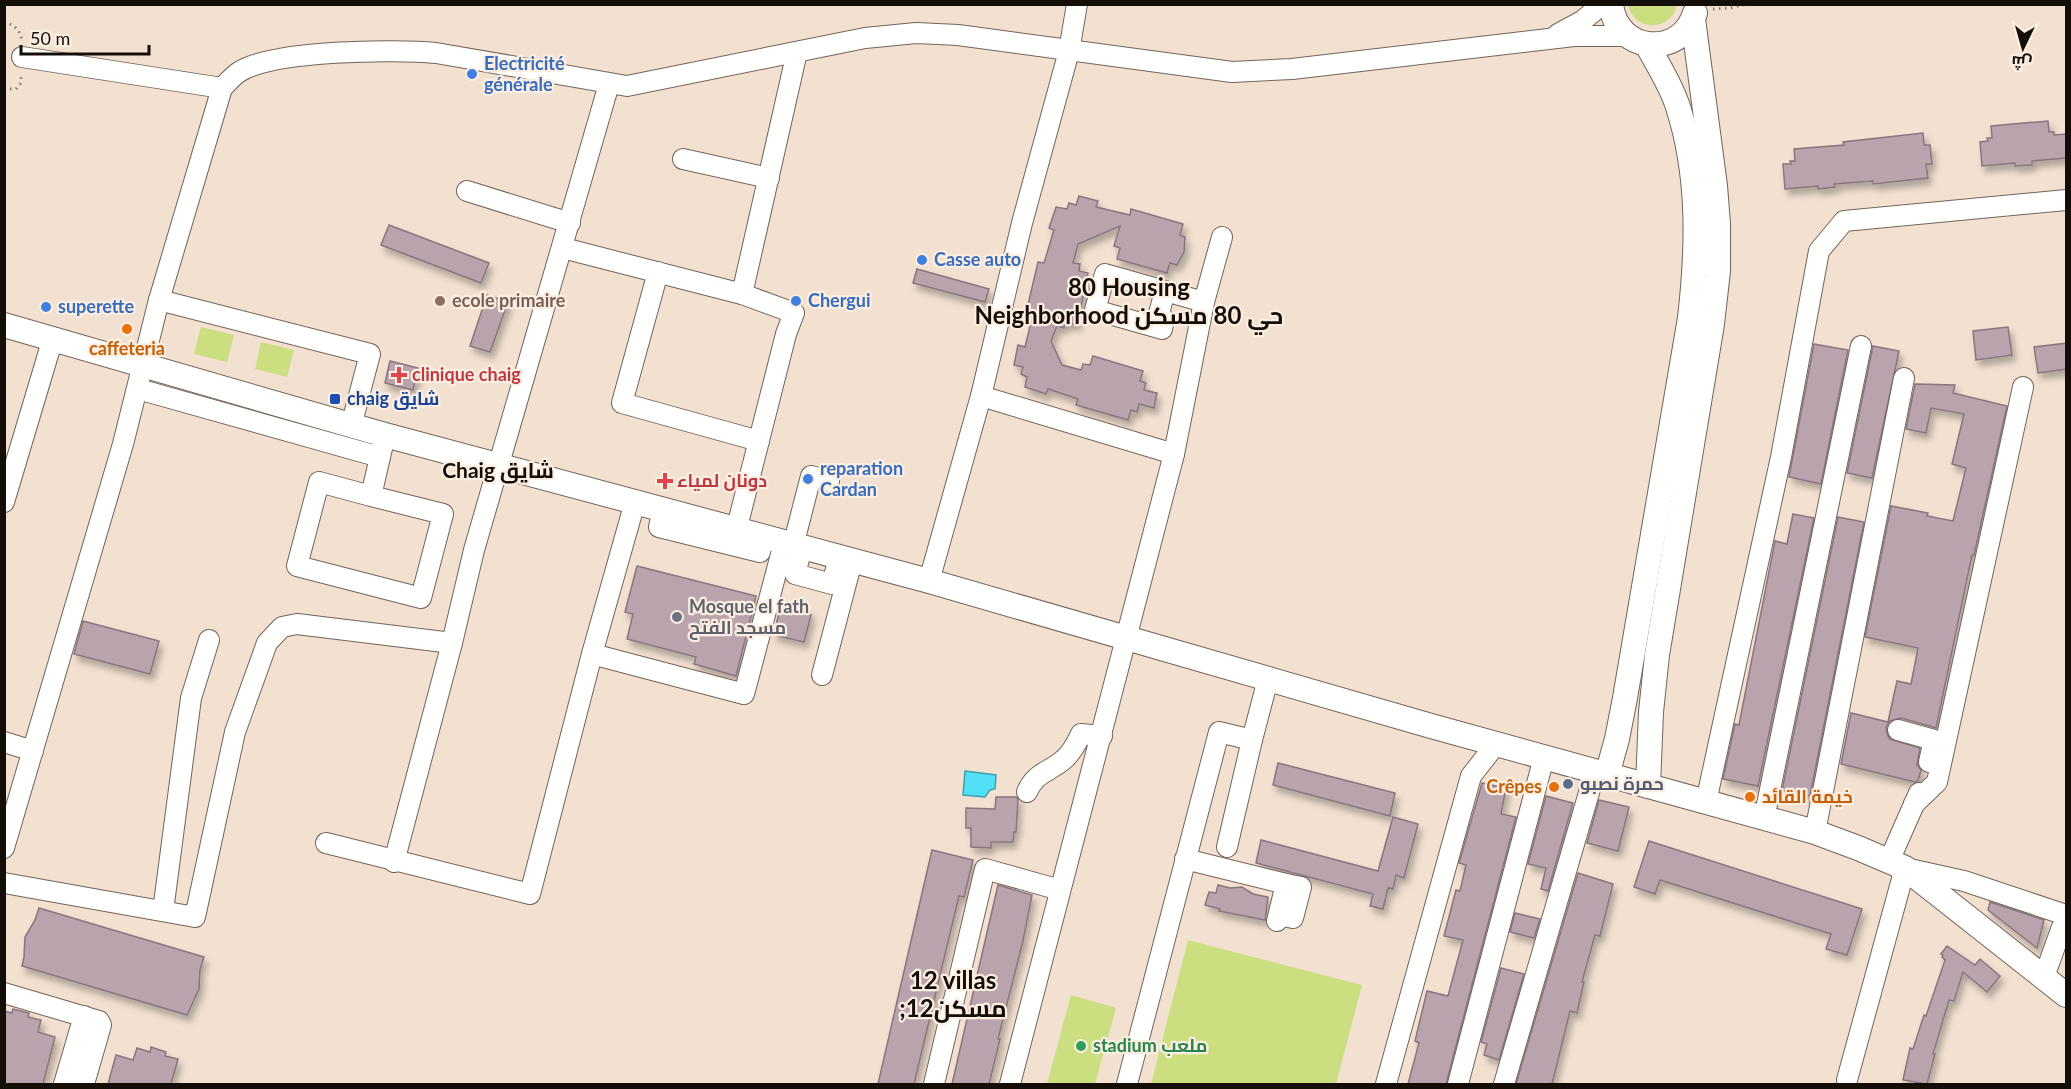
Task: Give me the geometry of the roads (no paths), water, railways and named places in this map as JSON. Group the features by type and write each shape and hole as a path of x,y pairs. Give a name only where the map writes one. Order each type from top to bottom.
{"main road":[{"path":"1601,773 1617,739 1639,622 1686,341 1695,272 1697,223 1694,185 1677,106 1637,40 1614,18 1611,4"},
{"path":"1637,40 1661,45 1675,40 1685,31 1695,11"},
{"path":"1648,786 1651,712 1657,655 1712,324 1718,271 1715,186 1695,11"},
{"path":"4,325 351,426 383,446 497,466 929,581 1544,758 1815,832 1897,864 2067,994"}],"street":[{"path":"929,581 981,396 1022,223 1070,51 1077,4"},
{"path":"1548,39 1582,21 1603,4"},
{"path":"4,848 138,389 159,300 222,88 239,72 284,58 405,50 578,76 627,86 865,38 916,33 958,35 1232,72 1293,69 1592,35 1637,40"},
{"path":"742,294 797,52"},
{"path":"22,57 222,88"},
{"path":"394,862 453,643 474,550 497,466 563,248 609,84"},
{"path":"683,159 769,178"},
{"path":"467,191 570,223"},
{"path":"1706,802 1781,457 1819,250 1844,221 2067,200"},
{"path":"1010,1084 1174,454 1204,302 1222,237"},
{"path":"563,248 742,294 794,313 786,334 736,531"},
{"path":"658,272 622,403 759,441"},
{"path":"1165,291 1204,302"},
{"path":"159,300 370,354 351,426"},
{"path":"4,502 12,452 53,338"},
{"path":"1764,819 1861,346"},
{"path":"1815,832 1904,378"},
{"path":"1914,804 1937,782 2023,387"},
{"path":"138,389 383,446 370,496"},
{"path":"981,396 1174,454"},
{"path":"592,654 744,694 785,543 811,476 829,481"},
{"path":"319,482 370,496 443,514 421,598 297,566 319,482"},
{"path":"326,843 394,862 530,894 592,654 635,502"},
{"path":"663,510 659,527 760,552 785,543"},
{"path":"822,675 845,559"},
{"path":"4,883 195,917 235,732 267,644 282,627 297,624 453,643"},
{"path":"163,911 191,698 209,640"},
{"path":"1227,848 1268,679"},
{"path":"1847,1080 1897,864 1914,804 1923,785 1934,740 1898,730"},
{"path":"1127,1084 1218,732 1252,741"},
{"path":"1027,792 1032,781 1061,762 1070,753 1082,734 1102,736"},
{"path":"4,742 33,751"},
{"path":"1386,1084 1471,776 1496,744"},
{"path":"1458,1084 1544,758"},
{"path":"1504,1084 1601,773"},
{"path":"1185,859 1206,873 1260,877 1258,888 1285,889 1278,918"},
{"path":"1897,864 1964,881 2067,915"},
{"path":"934,1084 985,869 1060,890"},
{"path":"2044,977 2063,939"},
{"path":"4,993 98,1020 101,1024 84,1084"},
{"path":"64,1084 84,1016"}],"water":[{"path":"965,771 996,775 995,789 990,790 985,797 963,795"}],"place":[{"name":"Electricité générale","path":"472,74"},
{"name":"Casse auto","path":"922,260"},
{"name":"ecole primaire","path":"440,301"},
{"name":"Chergui","path":"796,301"},
{"name":"superette","path":"46,307"},
{"name":"caffeteria","path":"127,329"},
{"name":"clinique chaig","path":"399,375"},
{"name":"chaig شايق","path":"335,399"},
{"name":"reparation Cardan","path":"808,479"},
{"name":"دونان لمياء","path":"665,481"},
{"name":"Mosque el fath مسجد الفتح","path":"677,617"},
{"name":"حمرة نصبو","path":"1568,784"},
{"name":"Crêpes","path":"1554,787"},
{"name":"خيمة القائد","path":"1750,797"},
{"name":"stadium ملعب","path":"1081,1046"}],"district":[{"name":"80 Housing Neighborhood حي 80 مسكن","path":"1129,302"},
{"name":"Chaig شايق","path":"498,471"},
{"name":"12 villas ;12مسكن","path":"953,995"}]}
